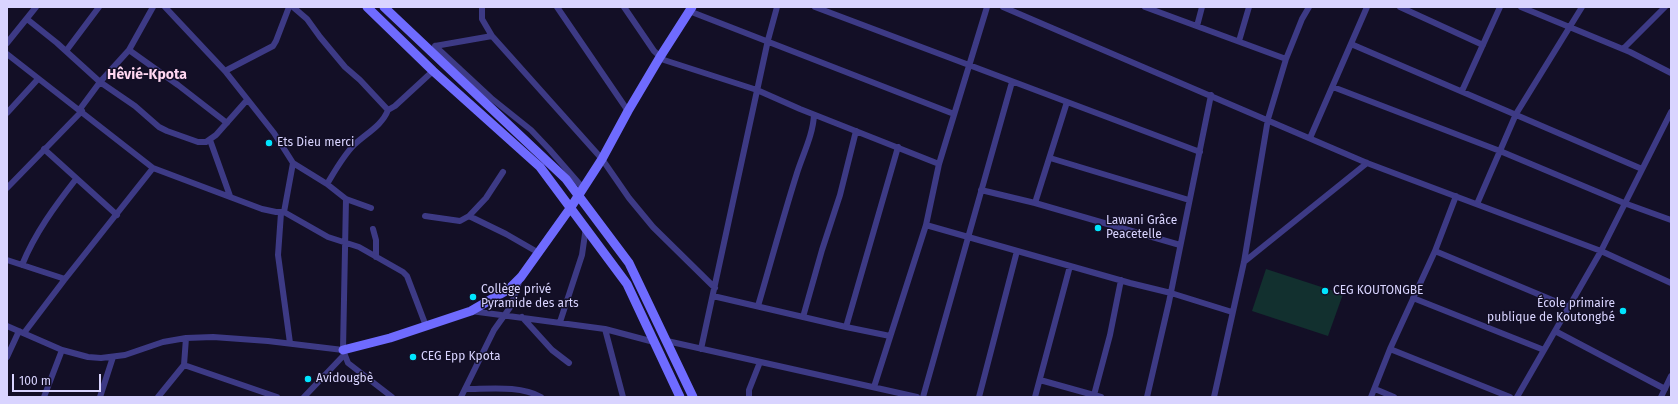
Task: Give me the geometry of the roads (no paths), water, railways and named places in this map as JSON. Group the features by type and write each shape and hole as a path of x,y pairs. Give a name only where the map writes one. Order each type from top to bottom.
{"main road":[{"path":"367,7 433,71 540,167 627,284 680,397"},
{"path":"384,7 580,192 629,263 668,341 693,397"},
{"path":"344,352 471,311 503,294 521,277 571,208 602,159 660,57 691,9"}],"street":[{"path":"7,43 36,7"},
{"path":"66,51 99,7"},
{"path":"8,186 81,110 100,82 129,50 153,7"},
{"path":"165,7 225,71 274,132 293,163 327,184 346,199 371,208"},
{"path":"225,71 273,46 289,7"},
{"path":"293,7 307,19 344,67 360,80 388,110"},
{"path":"482,7 482,19 492,36 602,159 625,192 653,227 715,288"},
{"path":"557,7 628,111"},
{"path":"624,7 654,51 660,57 757,90 939,164"},
{"path":"702,349 757,90 777,7"},
{"path":"815,7 970,64 1012,82 1200,152"},
{"path":"874,387 926,225 939,164 987,7"},
{"path":"1003,7 1268,119 1367,163 1601,251 1671,283"},
{"path":"1145,7 1286,59"},
{"path":"1197,26 1202,7"},
{"path":"1239,41 1249,7"},
{"path":"1214,397 1244,262 1268,119 1286,59 1302,19 1309,7"},
{"path":"1310,138 1367,7"},
{"path":"1400,7 1483,45"},
{"path":"1462,91 1500,7"},
{"path":"1521,7 1623,49 1671,73"},
{"path":"1477,204 1516,114 1568,27 1582,7"},
{"path":"1623,49 1665,7"},
{"path":"691,9 954,114"},
{"path":"27,19 66,51 100,82 135,106 163,129 198,142 210,140 247,100"},
{"path":"492,36 435,46 491,98 531,130 549,148 580,192"},
{"path":"1351,44 1642,169"},
{"path":"129,50 178,85 226,123"},
{"path":"7,54 38,79 81,110 153,168 262,209 283,212 328,237 346,242 405,273 426,326"},
{"path":"327,184 354,146 377,126 386,116 388,110 433,71"},
{"path":"7,113 38,79"},
{"path":"923,397 1012,82"},
{"path":"1333,87 1500,151 1624,203 1671,220"},
{"path":"1147,397 1171,293 1211,96"},
{"path":"1035,203 1067,102"},
{"path":"1517,397 1601,251 1671,112"},
{"path":"758,306 797,172 811,134 814,114"},
{"path":"803,317 822,250 840,195 856,131"},
{"path":"210,140 230,196"},
{"path":"846,327 898,147"},
{"path":"44,149 117,215"},
{"path":"1050,158 1189,200"},
{"path":"290,343 278,255 283,212 293,163"},
{"path":"1244,262 1367,163"},
{"path":"7,357 21,332 117,215 153,168"},
{"path":"425,216 460,221 469,216 486,198 504,172"},
{"path":"22,265 38,231 76,178"},
{"path":"982,190 1035,203 1180,245"},
{"path":"1371,397 1390,349 1435,251 1456,196"},
{"path":"346,199 343,315 344,352 351,366 392,397"},
{"path":"469,216 506,234 539,253"},
{"path":"926,225 1171,293 1232,312"},
{"path":"560,322 582,255 586,227"},
{"path":"373,229 376,240 376,257"},
{"path":"979,397 1017,251"},
{"path":"1435,251 1569,307"},
{"path":"7,260 65,278"},
{"path":"1035,397 1070,266"},
{"path":"461,397 494,330 514,300 521,277"},
{"path":"1094,395 1110,336 1121,280"},
{"path":"713,296 890,336"},
{"path":"1413,298 1544,350"},
{"path":"471,311 605,329 654,342"},
{"path":"522,317 552,350 570,362"},
{"path":"7,326 62,350 88,357 113,357 163,342 186,338 226,338 290,343 344,352"},
{"path":"605,329 623,397"},
{"path":"1555,331 1665,389"},
{"path":"158,397 184,365 186,338"},
{"path":"668,341 917,397"},
{"path":"1390,349 1510,397"},
{"path":"44,397 62,350"},
{"path":"304,397 344,352"},
{"path":"100,397 113,357"},
{"path":"749,397 760,362"},
{"path":"184,365 276,397"},
{"path":"1660,397 1671,376"},
{"path":"1040,380 1101,397"},
{"path":"465,389 517,390 534,393 541,397"},
{"path":"1375,389 1394,397"},
{"path":"514,397 517,390"}],"place":[{"name":"Ets Dieu merci","path":"269,143"},
{"name":"Lawani Grâce Peacetelle","path":"1098,228"},
{"name":"CEG KOUTONGBE","path":"1325,291"},
{"name":"Collège privé Pyramide des arts","path":"473,297"},
{"name":"École primaire publique de Koutongbé","path":"1623,311"},
{"name":"CEG Epp Kpota","path":"413,357"},
{"name":"Avidougbè","path":"308,379"}],"district":[{"name":"Hêvié-Kpota","path":"147,75"}]}
